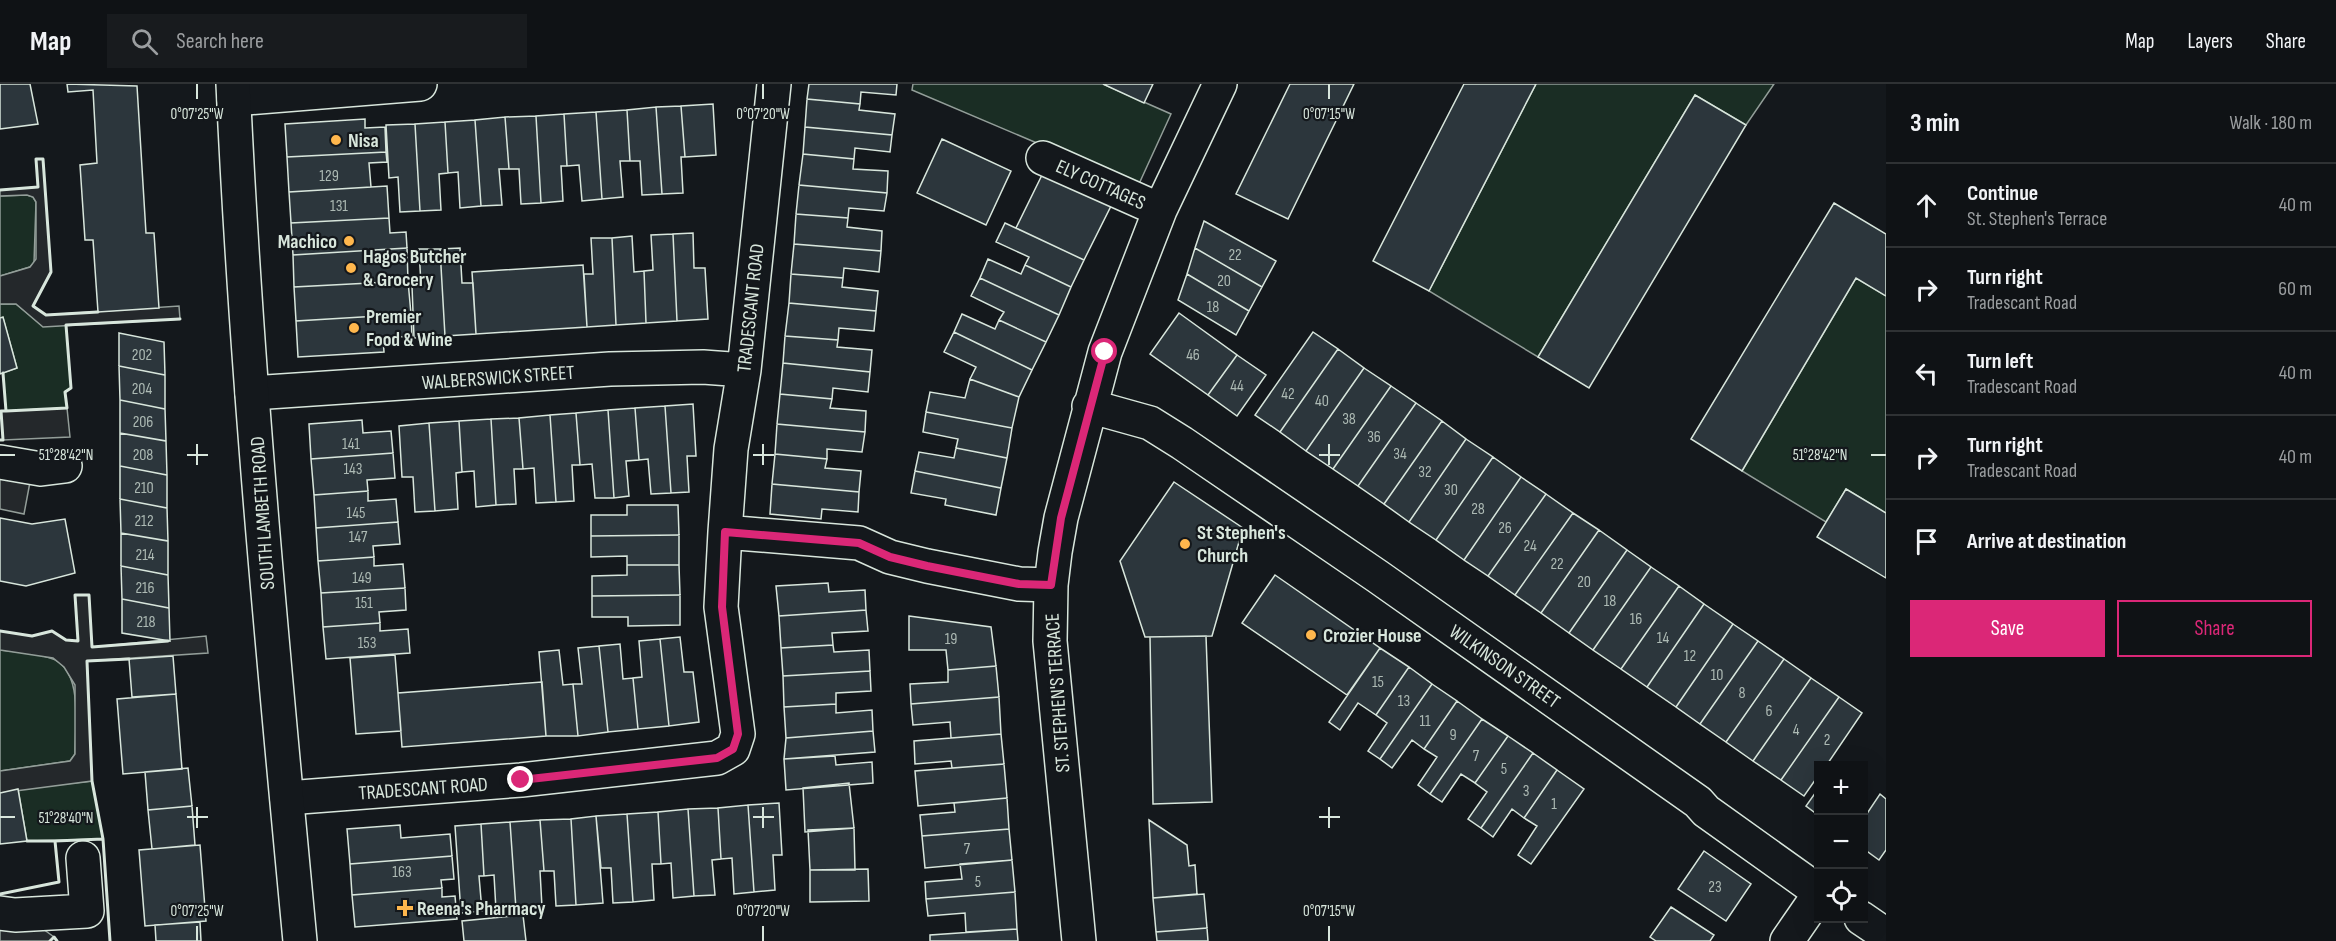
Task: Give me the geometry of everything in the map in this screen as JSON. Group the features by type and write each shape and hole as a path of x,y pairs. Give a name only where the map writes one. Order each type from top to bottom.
{"main road":[{"path":"233,92 420,84"},
{"name":"TRADESCANT ROAD","path":"287,798 521,780 717,758 733,749 738,734 722,607 725,532 731,449 744,370 774,84"},
{"name":"ST. STEPHEN'S TERRACE","path":"1079,941 1050,641 1051,585 1061,518 1105,352 1160,210 1220,84"},
{"name":"SOUTH LAMBETH ROAD","path":"233,92 252,393 300,941"},
{"name":"ELY COTTAGES","path":"1043,158 1160,210"},
{"name":"WALBERSWICK STREET","path":"252,393 610,369 703,367 744,370"},
{"name":"WILKINSON STREET","path":"1089,406 1150,423 1182,443 1387,583 1698,802 1706,811 1814,888"},
{"path":"0,462 41,469 64,466"},
{"path":"725,532 859,543 890,557 927,566 1019,584 1051,585"},
{"path":"0,913 15,915 87,911 83,858"},
{"path":"1787,941 1814,902"},
{"path":"1868,923 1886,935"}],"green space":[{"path":"913,84 1103,84 1171,114 1138,186 912,90"},
{"path":"1536,84 1774,84 1746,125 1695,95 1538,357 1429,291"},
{"path":"27,195 33,197 36,202 34,263 30,267 0,276 0,196"},
{"path":"1856,278 1886,296 1886,513 1846,489 1826,522 1742,471"},
{"path":"0,304 16,304 43,326 66,325 71,388 65,393 67,408 6,411 3,373 17,368 3,318 0,318"},
{"path":"0,650 50,658 61,664 68,673 73,685 76,714 75,754 70,761 0,771"},
{"path":"92,781 103,839 27,841 18,789"}],"shaded area":[{"path":"36,159 43,159 51,272 33,306 46,315 179,306 180,319 43,327 16,304 0,304 0,276 30,267 36,259 36,202 33,197 27,195 0,196 0,190 38,187"},
{"path":"67,408 70,437 3,440 1,411"},
{"path":"0,476 30,482 24,514 0,509"},
{"path":"75,595 89,595 92,647 206,636 208,653 87,661 92,781 0,793 0,771 70,761 75,754 75,685 64,667 53,658 0,650 0,631 32,636 52,631 66,640 78,641"},
{"path":"0,929 43,929 54,937 50,941 0,941"}],"building":[{"path":"0,84 30,84 38,124 0,129"},
{"path":"67,84 137,86 146,233 154,233 159,308 98,312 93,240 85,240 80,165 97,163 93,90 68,92"},
{"path":"809,84 897,84 896,95 861,92 860,104 807,99"},
{"path":"1103,84 1153,84 1144,103"},
{"path":"1290,84 1354,84 1288,219 1236,194"},
{"path":"1464,84 1536,84 1429,291 1373,261"},
{"path":"1695,95 1746,125 1589,388 1538,357"},
{"path":"807,99 860,104 859,110 895,114 892,135 805,127"},
{"path":"713,104 716,155 685,157 681,106"},
{"path":"681,106 685,157 681,157 683,193 662,194 656,107"},
{"path":"656,107 662,194 642,195 640,161 630,161 627,110"},
{"path":"627,110 630,161 620,161 623,197 602,199 596,112"},
{"path":"596,112 602,199 582,201 579,165 567,166 564,114"},
{"path":"564,114 567,166 561,166 563,201 541,203 536,116"},
{"path":"536,116 541,203 521,204 519,169 509,169 505,117"},
{"path":"505,117 509,169 499,169 502,205 481,206 475,120"},
{"name":"Nisa","path":"365,119 365,128 385,127 386,152 287,157 285,124"},
{"path":"475,120 481,206 460,208 458,172 448,173 445,122"},
{"path":"445,122 448,173 439,174 441,210 420,211 415,124"},
{"path":"415,124 420,211 400,212 398,177 389,178 386,125"},
{"path":"805,127 892,135 890,152 855,148 854,159 803,154"},
{"path":"942,139 1011,171 986,225 917,193"},
{"path":"386,152 387,162 369,163 371,187 289,192 287,157"},
{"path":"803,154 854,159 853,169 888,171 887,193 799,185"},
{"path":"1044,171 1112,204 1084,260 1016,228"},
{"path":"799,185 887,193 884,211 849,208 848,218 796,214"},
{"path":"387,186 389,218 291,223 289,192"},
{"path":"1834,203 1886,234 1886,296 1856,278 1742,471 1691,439"},
{"path":"796,214 848,218 847,227 882,231 881,251 794,244"},
{"name":"Machico","path":"389,218 390,233 406,232 407,248 293,255 291,223"},
{"path":"1204,221 1276,261 1262,287 1195,248"},
{"path":"1005,223 1084,260 1071,287 1025,265 1029,257 996,242"},
{"path":"693,233 694,268 705,268 708,319 677,321 673,234"},
{"path":"673,234 677,321 646,323 644,271 653,270 651,235"},
{"path":"632,236 634,272 644,271 646,323 616,325 612,238"},
{"path":"591,238 612,238 616,325 587,327 584,274 593,274"},
{"path":"794,244 881,251 879,272 844,268 843,278 791,274"},
{"name":"Hagos Butcher & Grocery","path":"407,248 408,281 294,287 293,255"},
{"path":"460,248 462,283 473,283 476,334 445,336 440,249"},
{"path":"1195,248 1262,287 1249,311 1187,274"},
{"path":"419,249 440,249 445,336 414,338 412,286 421,285"},
{"path":"988,259 1021,274 1025,265 1071,287 1059,315 980,278"},
{"path":"583,265 587,327 476,334 472,272"},
{"path":"791,274 843,278 842,287 878,291 876,311 789,303"},
{"path":"1187,274 1249,311 1236,335 1178,300"},
{"path":"980,278 1059,315 1046,342 999,320 1004,312 971,296"},
{"path":"408,281 411,314 296,321 294,287"},
{"path":"789,303 876,311 874,331 839,328 838,340 785,336"},
{"path":"1179,313 1237,355 1208,395 1150,354"},
{"name":"Premier Food & Wine","path":"411,314 412,336 383,338 384,352 298,357 296,321"},
{"path":"962,314 995,329 999,320 1046,342 1032,370 954,332"},
{"path":"3,317 17,368 0,374 0,318"},
{"path":"954,332 1032,370 1019,397 970,379 976,367 944,352"},
{"path":"1313,332 1338,349 1280,432 1255,415"},
{"path":"119,333 164,342 165,375 119,366"},
{"path":"785,336 838,340 837,347 872,350 870,372 783,363"},
{"path":"1338,349 1364,368 1306,451 1280,432"},
{"path":"1237,355 1266,375 1237,416 1208,395"},
{"path":"783,363 870,372 868,392 833,388 832,399 780,394"},
{"path":"119,366 165,375 165,409 120,400"},
{"path":"1364,368 1391,386 1333,469 1306,451"},
{"path":"970,379 1019,397 1012,428 926,412 930,392 965,398"},
{"path":"1391,386 1416,403 1358,486 1333,469"},
{"path":"780,394 832,399 830,408 866,411 865,432 777,424"},
{"path":"120,400 165,409 166,441 120,433"},
{"path":"1416,403 1442,421 1384,504 1358,486"},
{"path":"693,404 696,456 687,456 689,492 671,493 665,406"},
{"path":"665,406 671,493 651,494 648,459 639,460 635,408"},
{"path":"635,408 639,460 626,461 629,496 614,498 608,410"},
{"path":"608,410 614,498 595,498 592,464 580,465 576,413"},
{"path":"926,412 1012,428 1007,458 956,448 958,439 923,432"},
{"path":"576,413 580,465 572,465 574,501 556,502 550,415"},
{"path":"550,415 556,502 536,503 534,468 523,469 519,418"},
{"path":"519,418 523,469 514,469 516,504 496,505 491,419"},
{"path":"491,419 496,505 476,507 474,471 462,472 459,421"},
{"path":"362,420 363,433 391,431 393,453 311,459 309,424"},
{"path":"459,421 462,472 456,473 458,509 435,511 429,423"},
{"path":"1442,421 1466,439 1409,522 1384,504"},
{"path":"429,423 435,511 415,512 413,477 402,477 399,426"},
{"path":"777,424 865,432 862,452 827,449 827,459 775,454"},
{"path":"120,433 166,441 167,475 120,466"},
{"path":"1466,439 1493,457 1436,540 1409,522"},
{"path":"956,448 1007,458 1001,488 915,471 919,452 954,458"},
{"path":"393,453 395,478 367,480 368,491 314,495 311,459"},
{"path":"775,454 827,459 825,468 861,471 859,492 772,484"},
{"path":"1493,457 1521,477 1464,560 1436,540"},
{"path":"120,466 167,475 167,508 120,499"},
{"path":"915,471 1001,488 996,515 945,505 946,499 911,493"},
{"path":"1521,477 1546,494 1488,576 1464,560"},
{"name":"St Stephen's Church","path":"1174,482 1243,528 1212,636 1145,637 1120,561"},
{"path":"772,484 859,492 858,512 822,509 821,519 770,514"},
{"path":"1846,489 1886,513 1886,578 1817,537"},
{"path":"368,491 368,501 396,499 398,522 316,528 314,495"},
{"path":"1546,494 1573,513 1515,595 1488,576"},
{"path":"120,499 167,508 168,541 121,533"},
{"path":"627,505 678,505 679,535 591,536 591,515 627,515"},
{"path":"1573,513 1599,530 1541,613 1515,595"},
{"path":"0,518 32,524 65,519 75,573 26,586 0,581"},
{"path":"398,522 400,544 373,546 374,557 318,561 316,528"},
{"path":"1599,530 1627,550 1569,633 1541,613"},
{"path":"121,533 168,541 168,575 121,566"},
{"path":"679,535 679,565 627,565 627,556 591,557 591,536"},
{"path":"1627,550 1651,567 1593,650 1569,633"},
{"path":"374,557 374,566 403,564 405,588 321,593 318,561"},
{"path":"627,565 679,565 680,595 592,596 592,576 627,575"},
{"path":"121,566 168,575 169,608 122,599"},
{"path":"1651,567 1679,586 1621,669 1593,650"},
{"name":"Crozier House","path":"1275,575 1380,648 1347,695 1242,623"},
{"path":"828,583 829,592 865,590 866,610 779,616 776,586"},
{"path":"1679,586 1704,604 1647,687 1621,669"},
{"path":"405,588 406,610 379,612 380,623 323,627 321,593"},
{"path":"680,595 680,625 628,626 628,617 592,617 592,596"},
{"path":"122,599 169,608 170,641 122,633"},
{"path":"1704,604 1733,624 1676,707 1647,687"},
{"path":"866,610 868,631 832,633 833,645 781,648 779,616"},
{"path":"909,616 991,627 996,666 948,670 946,650 909,650"},
{"path":"380,623 380,631 408,629 410,653 326,659 323,627"},
{"path":"1733,624 1758,641 1700,724 1676,707"},
{"path":"1206,636 1212,802 1153,804 1150,637"},
{"path":"680,637 684,672 693,672 699,722 669,726 660,639"},
{"path":"660,639 669,726 638,729 633,678 642,677 639,641"},
{"path":"1758,641 1784,659 1726,742 1700,724"},
{"path":"620,644 623,679 633,678 638,729 608,732 599,646"},
{"path":"833,645 834,652 869,650 870,671 783,676 781,648"},
{"path":"599,646 608,732 578,736 573,684 582,684 578,648"},
{"path":"1380,648 1409,667 1376,715 1358,703 1340,730 1329,722"},
{"path":"559,650 563,685 573,684 578,736 546,736 539,652"},
{"path":"395,655 401,731 356,734 350,658"},
{"path":"173,656 176,694 132,697 129,659"},
{"path":"1784,659 1811,678 1753,761 1726,742"},
{"path":"996,666 999,697 911,704 910,684 948,682 948,670"},
{"path":"1409,667 1432,684 1380,759 1368,751 1387,723 1376,715"},
{"path":"870,671 871,691 836,693 836,704 784,707 783,676"},
{"path":"1811,678 1839,697 1781,780 1753,761"},
{"path":"542,682 546,736 402,747 398,693"},
{"path":"1432,684 1457,701 1424,749 1412,740 1392,768 1380,759"},
{"path":"176,694 182,769 123,774 117,699"},
{"path":"999,697 1001,734 951,738 950,722 913,725 911,704"},
{"path":"1839,697 1862,713 1829,761 1814,761 1814,782 1804,796 1781,780"},
{"path":"1457,701 1482,719 1430,794 1418,785 1437,757 1424,749"},
{"path":"836,704 836,713 872,710 873,731 786,738 784,707"},
{"path":"1482,719 1508,736 1475,783 1461,774 1442,802 1430,794"},
{"path":"873,731 875,752 784,759 786,738"},
{"path":"1001,734 1004,764 952,768 951,761 915,764 914,741"},
{"path":"1508,736 1533,753 1481,828 1468,819 1487,792 1475,783"},
{"path":"1533,753 1557,770 1524,818 1512,809 1493,837 1481,828"},
{"path":"835,756 836,765 872,762 873,783 786,790 784,759"},
{"path":"1004,764 1007,798 918,806 915,771"},
{"path":"188,768 192,806 148,810 145,772"},
{"path":"1557,770 1584,789 1531,864 1518,855 1537,826 1524,818"},
{"path":"849,783 854,828 805,832 803,788"},
{"path":"18,789 27,841 0,844 0,793"},
{"path":"1880,794 1886,799 1886,850 1879,860 1868,852 1868,812"},
{"path":"1814,795 1814,812 1806,806"},
{"path":"1007,798 1009,829 922,836 920,815 955,812 954,803"},
{"path":"779,803 782,855 773,855 775,890 754,892 748,805"},
{"path":"748,805 754,892 734,894 732,858 721,859 718,808"},
{"path":"192,806 195,845 152,849 148,810"},
{"path":"718,808 721,859 712,860 715,895 694,896 688,809"},
{"path":"688,809 694,896 673,898 671,863 661,864 658,812"},
{"path":"658,812 661,864 652,864 654,900 633,902 627,814"},
{"path":"627,814 633,902 613,903 611,868 601,868 596,816"},
{"path":"596,816 603,903 576,905 571,819"},
{"path":"571,819 576,905 556,906 554,871 544,871 540,820"},
{"path":"540,820 544,871 540,871 542,907 516,909 510,822"},
{"path":"1149,820 1187,845 1189,866 1195,865 1197,894 1153,898"},
{"path":"510,822 516,909 496,910 494,875 484,876 481,824"},
{"path":"481,824 484,876 479,876 482,911 461,913 455,826"},
{"path":"400,825 401,838 450,834 452,856 350,864 347,829"},
{"path":"854,828 855,870 810,870 808,830"},
{"path":"1009,829 1012,860 925,868 922,836"},
{"path":"200,845 206,921 145,926 139,850"},
{"path":"1704,851 1751,884 1726,921 1678,889"},
{"path":"452,856 454,879 441,880 442,888 352,895 350,864"},
{"path":"1012,860 1015,892 926,899 925,882 962,879 960,864"},
{"path":"868,869 869,901 810,902 810,870"},
{"name":"Reena's Pharmacy","path":"442,888 442,897 455,896 457,919 355,927 352,895"},
{"path":"1015,892 1017,929 966,932 965,913 928,916 926,899"},
{"path":"1204,894 1207,928 1156,932 1153,898"},
{"path":"1671,907 1714,935 1710,941 1656,941 1650,937"},
{"path":"523,915 526,941 464,941 462,921"},
{"path":"200,922 201,941 156,941 155,925"},
{"path":"1207,928 1208,941 1157,941 1156,932"},
{"path":"1017,929 1018,941 930,941 930,935"}],"wall":[{"path":"0,190 38,187 36,159 43,159 51,272 33,306 46,315 98,312"},
{"path":"3,373 6,411 67,408 65,392 71,388 66,325 180,319"},
{"path":"0,440 3,440 1,411 6,411"},
{"path":"0,631 32,636 52,631 66,640 78,641 75,595 89,595 92,647 168,641"},
{"path":"55,841 103,839 92,781 87,661 129,659"},
{"path":"103,839 110,941"},
{"path":"0,894 59,882 55,841 27,841"},
{"path":"50,941 54,937 57,941"}],"place":[{"name":"Nisa","path":"336,140"},
{"name":"Machico","path":"349,241"},
{"name":"Hagos Butcher & Grocery","path":"351,268"},
{"name":"Premier Food & Wine","path":"354,328"},
{"name":"St Stephen's Church","path":"1185,544"},
{"name":"Crozier House","path":"1311,635"},
{"name":"Reena's Pharmacy","path":"405,908"}],"route":[{"path":"521,780 717,758 733,749 738,734 722,607 725,532 859,543 890,557 927,566 1019,584 1051,585 1061,518 1105,352"}]}
